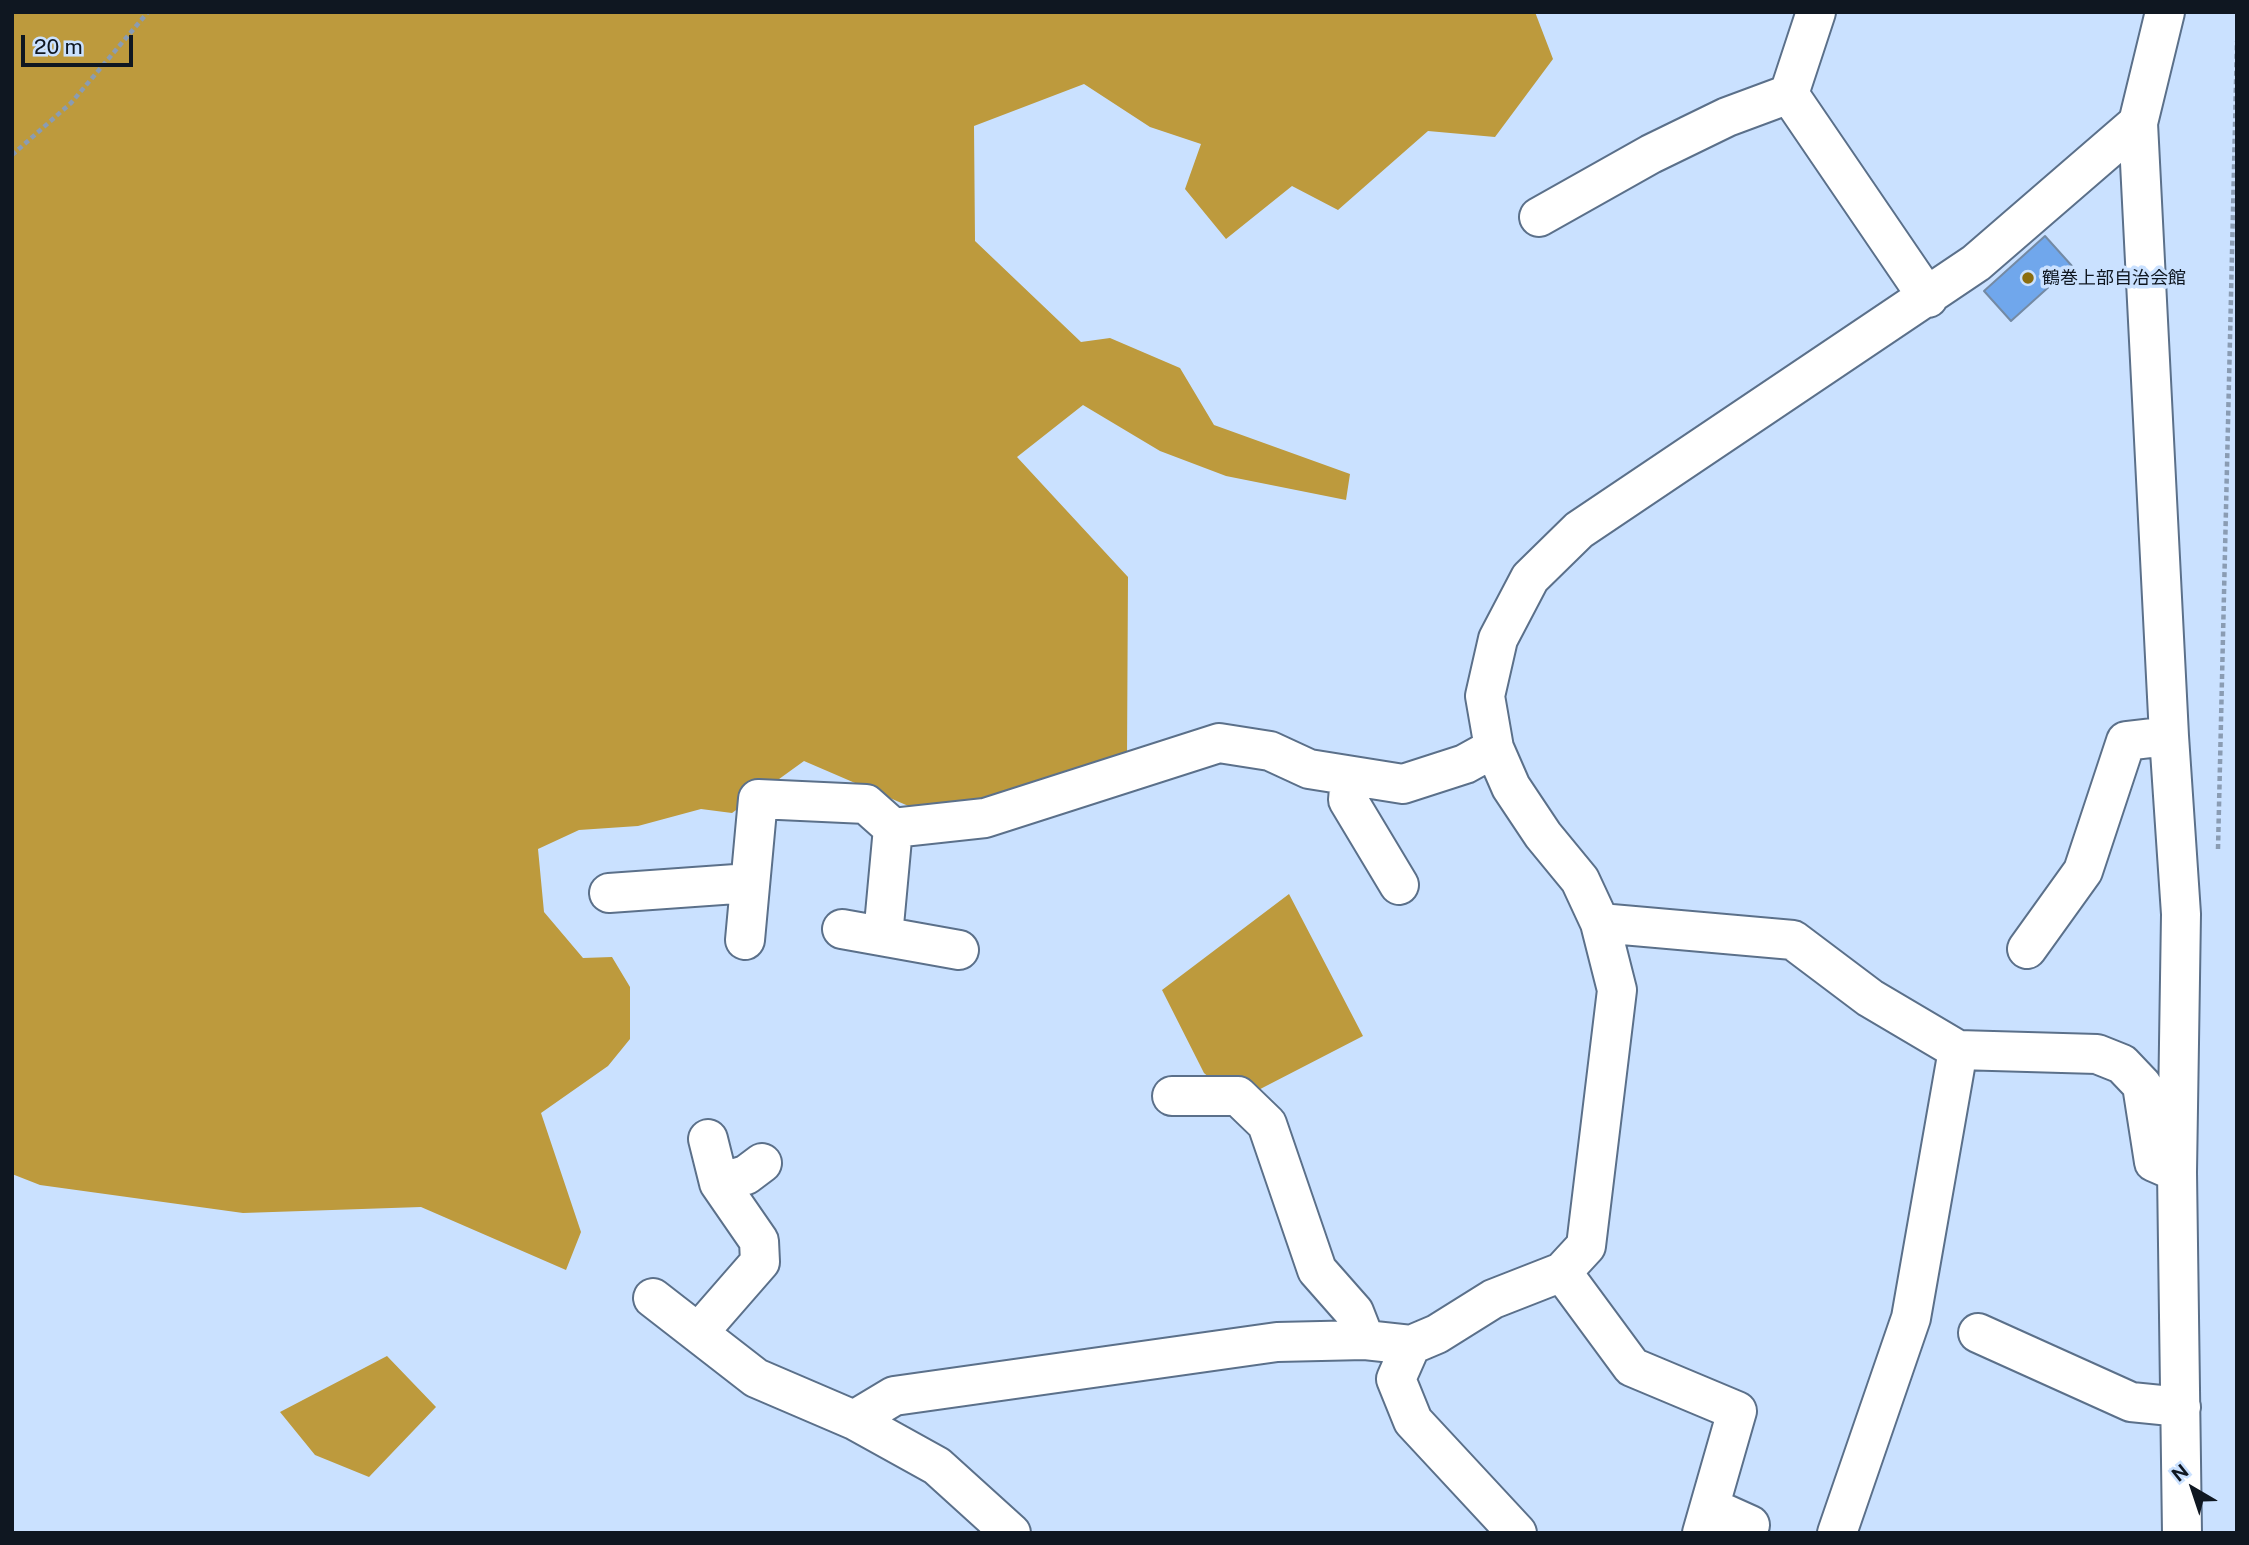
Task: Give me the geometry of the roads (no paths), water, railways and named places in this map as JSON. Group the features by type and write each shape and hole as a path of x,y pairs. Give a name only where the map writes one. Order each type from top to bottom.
{"street":[{"path":"1789,94 1816,12"},
{"path":"2165,12 2138,124 2169,736 2181,914 2177,1172 2182,1533"},
{"path":"1539,217 1651,154 1727,117 1789,94"},
{"path":"1789,94 1928,298"},
{"path":"854,1420 894,1396 1277,1342 1365,1340 1411,1345 1437,1334 1493,1299 1562,1272 1586,1246 1616,990 1600,923 1580,880 1543,835 1511,787 1494,748 1485,696 1497,639 1530,578 1579,530 1928,298 1976,263 2138,124"},
{"path":"2027,949 2083,871 2126,741 2169,736"},
{"path":"745,940 758,799 866,804 893,828 985,817 1219,743 1270,751 1309,769 1403,784 1465,764 1494,748"},
{"path":"1350,777 1348,800 1399,885"},
{"path":"883,936 893,828"},
{"path":"610,893 750,883"},
{"path":"1600,923 1793,940 1870,999 1958,1050 2097,1054 2122,1064 2142,1085 2154,1162 2177,1172"},
{"path":"842,929 959,950"},
{"path":"1837,1533 1911,1318 1958,1050"},
{"path":"1172,1096 1238,1096 1267,1124 1317,1270 1354,1312 1365,1340"},
{"path":"699,1332 761,1262 759,1241 719,1182 708,1139"},
{"path":"719,1182 747,1175 762,1164"},
{"path":"1562,1272 1632,1367 1737,1411 1706,1520 1750,1525"},
{"path":"653,1298 756,1378 854,1420 937,1466 1011,1533"},
{"path":"1978,1333 2131,1402 2181,1407"},
{"path":"1411,1345 1396,1379 1413,1421 1517,1533"}],"place":[{"name":"鶴巻上部自治会館","path":"2028,278"}]}
